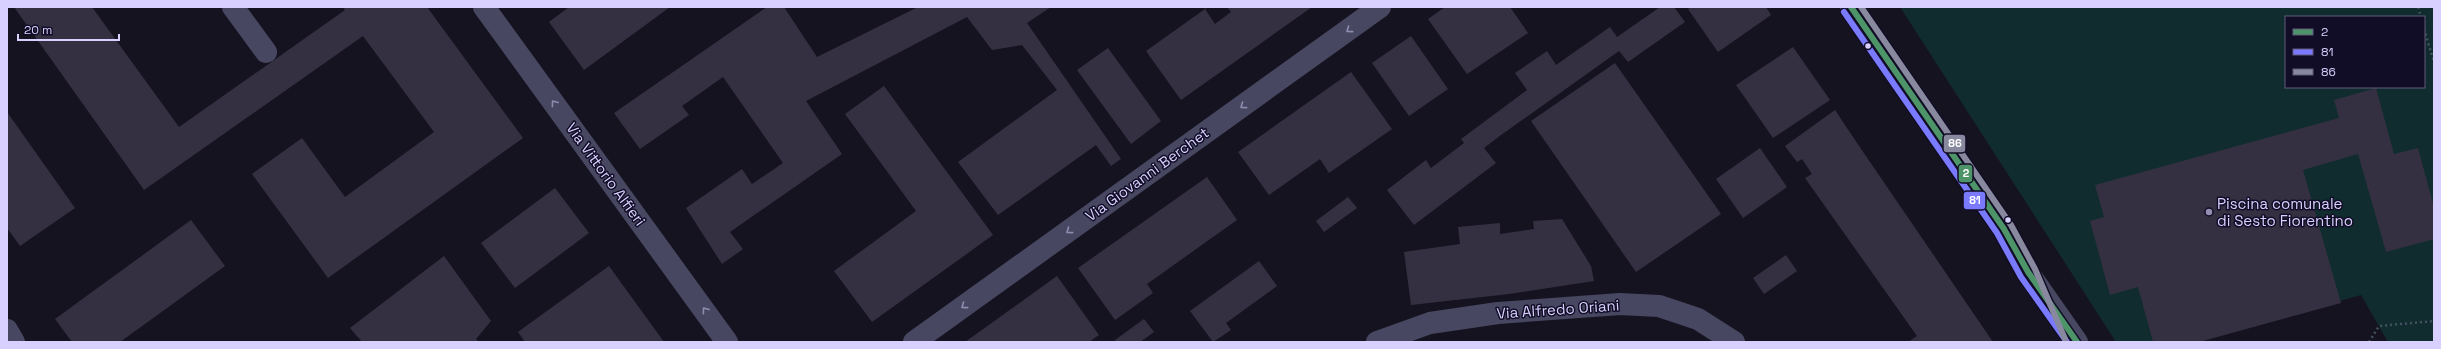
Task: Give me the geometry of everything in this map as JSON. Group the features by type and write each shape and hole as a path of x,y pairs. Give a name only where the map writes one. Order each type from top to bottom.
{"street":[{"path":"233,7 266,52"},
{"name":"Via Vittorio Alfieri","path":"484,7 727,342"},
{"name":"Via Giovanni Berchet","path":"914,342 1380,7"},
{"path":"1851,7 2004,229 2028,272 2077,342"},
{"path":"2028,272 2058,342"},
{"name":"Via Alfredo Oriani","path":"1377,342 1430,323 1498,313 1620,304 1659,306 1698,320 1734,342"},
{"path":"7,330 14,342"}],"path":[{"path":"2425,31 2434,62"},
{"path":"2369,342 2379,326 2434,321"}],"green space":[{"path":"1900,7 2434,7 2434,342 2388,342 2361,295 2194,342 2116,342"}],"building":[{"path":"14,7 92,7 179,127 345,10 343,7 427,7 523,138 328,278 252,174 302,138 345,197 434,132 363,36 144,190"},
{"path":"569,7 670,7 584,70 549,22"},
{"path":"767,7 784,7 817,57 918,7 1051,7 1027,23 1121,159 1111,166 1096,145 998,215 958,162 1057,90 1022,45 992,50 967,17 806,101 842,154 730,232 743,249 722,264 686,208 742,169 752,184 783,163 723,77 682,106 689,115 640,149 614,113"},
{"path":"1227,7 1312,7 1181,100 1146,51 1205,9 1215,24 1231,12"},
{"path":"1445,7 1510,7 1528,33 1467,74 1428,19"},
{"path":"1660,7 1674,7 1685,22 1628,62 1619,51 1501,135 1484,148 1496,163 1414,225 1387,190 1426,160 1431,168 1464,143 1461,139 1527,90 1515,73 1547,51 1556,65 1610,27 1617,37"},
{"path":"1691,7 1766,7 1771,15 1718,52 1688,9"},
{"path":"1411,36 1448,89 1409,116 1372,63"},
{"path":"1793,47 1830,100 1773,138 1736,85"},
{"path":"1108,48 1161,121 1131,144 1077,70"},
{"path":"1615,63 1721,214 1636,272 1531,121"},
{"path":"1351,72 1392,129 1329,173 1320,159 1269,195 1238,152"},
{"path":"884,86 993,235 872,322 834,271 916,211 845,114"},
{"name":"Piscina comunale di Sesto Fiorentino","path":"2376,88 2394,154 2418,148 2434,207 2434,239 2386,252 2358,154 2303,170 2341,303 2199,342 2153,342 2138,287 2110,295 2090,221 2104,217 2095,185 2339,118 2334,100"},
{"path":"1835,110 1993,342 1908,342 1917,336 1805,178 1812,174 1802,159 1797,162 1785,146"},
{"path":"7,112 75,208 20,246 7,228"},
{"path":"1760,148 1787,187 1743,218 1716,179"},
{"path":"1207,177 1237,220 1147,284 1153,293 1115,320 1078,268"},
{"path":"555,188 589,233 515,288 481,243"},
{"path":"1348,197 1357,208 1324,232 1316,221"},
{"path":"1562,219 1591,266 1594,281 1509,294 1411,305 1404,252 1460,244 1458,227 1500,223 1500,234 1534,229 1533,221"},
{"path":"191,220 225,266 120,342 72,342 55,319"},
{"path":"1786,255 1797,271 1764,294 1753,278"},
{"path":"444,256 491,321 476,339 479,342 362,342 350,328"},
{"path":"1259,261 1277,286 1226,323 1231,330 1213,342 1190,311"},
{"path":"609,266 664,342 525,342 518,332"},
{"path":"1057,276 1099,335 1089,342 965,342"},
{"path":"1144,319 1154,332 1140,342 1116,342 1115,340"}],"transit line":[{"name":"2","path":"1851,7 2004,229 2028,272 2077,342"},
{"name":"86","path":"1861,7 2011,225 2035,269 2065,339"},
{"name":"81","path":"1844,12 1997,233 2021,277 2067,342"}],"place":[{"name":"Piscina comunale di Sesto Fiorentino","path":"2209,212"}]}
